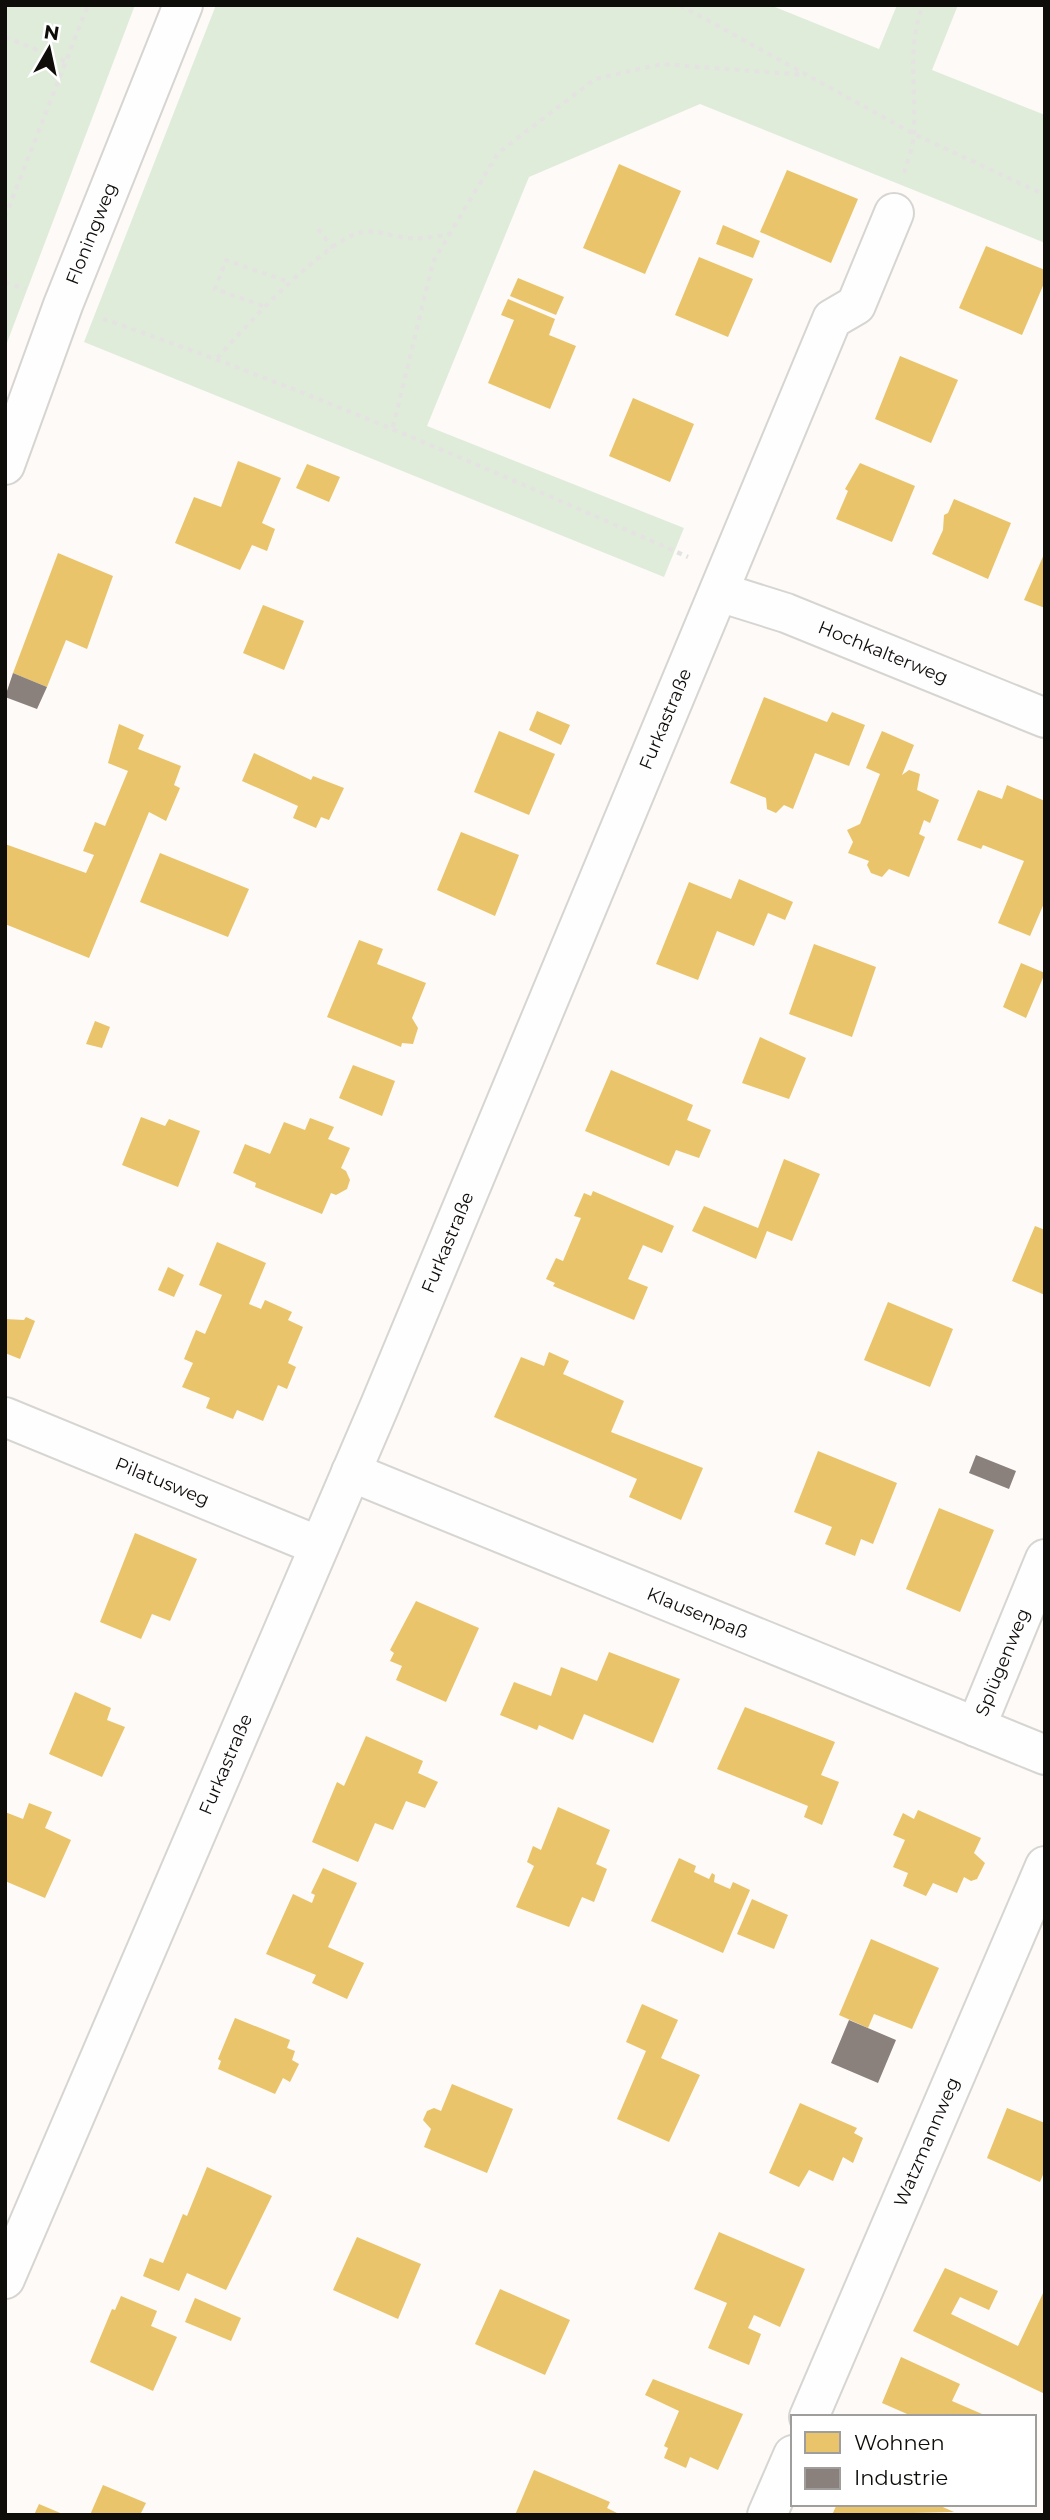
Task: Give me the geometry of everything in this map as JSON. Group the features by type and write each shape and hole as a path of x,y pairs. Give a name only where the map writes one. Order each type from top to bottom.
{"street":[{"name":"Floningweg","path":"5,465 63,305 183,5"},
{"name":"Furkastraße","path":"5,2279 351,1472 832,319 856,305 894,213"},
{"name":"Hochkalterweg","path":"719,592 786,613 1045,718"},
{"name":"Pilatusweg","path":"5,1417 319,1546"},
{"name":"Klausenpaß","path":"351,1472 1045,1755"},
{"name":"Splügenweg","path":"976,1727 1045,1559"},
{"name":"Watzmannweg","path":"810,2415 1045,1866"},
{"path":"767,2515 791,2460"}],"path":[{"path":"5,217 88,5"},
{"path":"680,5 914,134 1045,195"},
{"path":"914,134 913,66 918,18 923,5"},
{"path":"5,37 65,61"},
{"path":"393,427 433,262 498,153 595,79 662,64 805,75"},
{"path":"318,229 332,248"},
{"path":"217,358 263,306 290,282 332,248 360,232 423,239 449,234"},
{"path":"263,306 215,289 226,260 290,282"},
{"path":"99,318 217,358 393,427 703,564 719,592"}],"green space":[{"path":"5,5 135,5 5,348"},
{"path":"216,5 770,5 879,49 897,5 958,5 932,70 1045,115 1045,243 700,104 529,177 427,426 684,528 664,577 84,342"}],"building: Wohnen":[{"path":"619,164 681,191 645,274 583,248"},
{"path":"787,170 858,199 831,263 760,232"},
{"path":"723,225 760,241 753,258 716,244"},
{"path":"986,246 1045,270 1045,281 1022,335 959,308"},
{"path":"699,257 753,279 728,337 675,315"},
{"path":"518,278 564,297 556,315 510,296"},
{"path":"508,299 555,319 549,335 576,346 550,409 488,383 514,320 501,315"},
{"path":"900,356 958,380 931,443 875,419"},
{"path":"633,398 694,424 670,482 609,456"},
{"path":"238,461 281,478 262,523 275,529 267,551 252,545 240,570 175,543 194,497 221,507"},
{"path":"860,463 915,486 892,542 836,519 848,491 845,489"},
{"path":"307,464 340,477 329,502 296,488"},
{"path":"954,499 1011,523 988,579 932,554 943,530 944,515 948,513"},
{"path":"1045,552 1045,608 1024,600"},
{"path":"58,553 113,576 87,649 66,640 47,687 13,673"},
{"path":"263,605 304,621 284,670 243,653"},
{"path":"764,697 827,722 832,712 865,725 849,766 815,753 793,809 784,805 776,813 767,809 766,798 730,783"},
{"path":"537,711 570,725 561,745 529,730"},
{"path":"119,724 144,735 138,749 181,766 174,785 180,788 166,821 149,812 89,958 5,924 5,844 86,873 94,855 83,851 95,822 105,826 128,771 108,763"},
{"path":"499,731 555,754 529,815 474,792"},
{"path":"882,731 914,745 902,775 909,770 920,774 917,790 939,800 930,823 924,820 919,834 925,837 909,877 889,869 882,877 871,873 867,865 869,861 848,853 853,842 847,830 860,824 880,774 866,768"},
{"path":"254,753 311,780 313,776 344,788 329,820 321,817 316,828 293,818 298,806 242,781"},
{"path":"1007,785 1045,801 1045,901 1030,936 998,923 1024,861 983,845 981,849 957,840 978,790 1002,799"},
{"path":"461,832 519,855 495,916 437,890"},
{"path":"160,853 249,889 228,937 140,902"},
{"path":"739,879 793,902 785,920 768,913 754,946 717,931 698,980 656,964 689,882 731,899"},
{"path":"359,940 383,949 377,964 426,983 412,1018 418,1028 413,1044 402,1043 401,1047 327,1017"},
{"path":"814,944 876,967 852,1037 789,1014"},
{"path":"1021,963 1045,973 1026,1018 1003,1007"},
{"path":"95,1021 110,1027 102,1048 86,1044"},
{"path":"760,1037 806,1058 789,1099 742,1083"},
{"path":"353,1065 395,1081 382,1116 339,1098"},
{"path":"611,1070 693,1105 687,1120 711,1130 699,1158 676,1150 669,1166 585,1131"},
{"path":"141,1117 165,1126 169,1119 200,1131 178,1187 122,1165"},
{"path":"310,1118 334,1127 328,1139 350,1148 341,1168 346,1171 350,1180 347,1189 336,1195 331,1193 322,1214 255,1187 256,1183 233,1173 245,1144 270,1154 284,1122 305,1130"},
{"path":"784,1159 820,1174 792,1241 767,1231 756,1259 692,1231 704,1206 758,1228"},
{"path":"593,1191 674,1226 662,1253 643,1245 628,1279 648,1287 634,1320 553,1286 555,1283 546,1279 556,1258 563,1261 581,1218 574,1216 584,1193 591,1196"},
{"path":"1035,1226 1045,1230 1045,1295 1012,1281"},
{"path":"217,1242 266,1263 249,1304 261,1309 265,1300 292,1312 288,1320 303,1327 288,1363 296,1367 287,1389 278,1385 263,1421 237,1410 233,1419 206,1408 210,1398 182,1387 193,1363 184,1359 196,1330 205,1334 222,1295 199,1285"},
{"path":"168,1267 184,1275 174,1297 158,1290"},
{"path":"888,1302 953,1329 930,1387 864,1360"},
{"path":"26,1317 35,1321 20,1359 5,1353 5,1319 24,1320"},
{"path":"549,1352 569,1361 563,1374 624,1401 611,1432 703,1468 681,1520 629,1497 637,1479 494,1417 521,1357 544,1366"},
{"path":"818,1451 897,1483 873,1544 861,1539 855,1556 825,1544 832,1527 794,1512"},
{"path":"939,1508 994,1530 960,1612 906,1589"},
{"path":"135,1533 197,1559 170,1621 152,1614 141,1639 100,1622"},
{"path":"416,1601 479,1628 446,1702 396,1680 402,1666 390,1661 394,1653 390,1650"},
{"path":"609,1652 680,1679 653,1743 584,1714 573,1740 539,1725 537,1730 500,1715 514,1682 551,1696 561,1667 597,1681"},
{"path":"75,1692 111,1708 107,1720 125,1727 102,1777 49,1754"},
{"path":"745,1707 835,1742 821,1775 839,1782 822,1825 804,1817 808,1806 717,1769"},
{"path":"366,1736 423,1761 418,1773 438,1782 425,1808 406,1801 393,1830 375,1823 358,1862 312,1842 337,1782 344,1786"},
{"path":"29,1803 52,1812 45,1828 71,1840 45,1898 5,1881 5,1812 23,1819"},
{"path":"558,1807 610,1830 596,1864 607,1869 594,1902 582,1897 569,1927 516,1907 534,1866 527,1862 533,1846 541,1850"},
{"path":"918,1810 981,1838 974,1853 985,1863 977,1879 971,1881 964,1877 957,1893 933,1883 926,1896 903,1886 908,1873 893,1867 905,1840 893,1835 903,1813 914,1819"},
{"path":"679,1858 696,1866 694,1872 709,1879 712,1873 715,1875 714,1882 730,1889 733,1882 750,1890 723,1953 651,1921"},
{"path":"323,1868 357,1883 328,1947 364,1963 347,1999 312,1983 316,1975 266,1954 293,1894 312,1903 315,1895 311,1893"},
{"path":"752,1899 788,1915 774,1949 737,1934"},
{"path":"871,1939 939,1968 912,2029 874,2014 868,2028 839,2015"},
{"path":"642,2004 678,2020 661,2058 700,2075 669,2142 617,2119 646,2051 626,2042"},
{"path":"235,2018 290,2040 287,2048 295,2051 292,2060 299,2064 290,2082 283,2078 275,2094 218,2069 221,2061 218,2059"},
{"path":"452,2084 513,2109 487,2173 424,2147 431,2129 423,2120 427,2111 434,2108 441,2111"},
{"path":"800,2103 857,2128 854,2133 863,2138 853,2163 843,2157 833,2181 809,2170 799,2187 769,2173"},
{"path":"1007,2108 1045,2123 1045,2170 1040,2182 987,2158"},
{"path":"207,2167 272,2196 226,2290 187,2273 179,2291 143,2276 150,2258 163,2263 183,2214 187,2216"},
{"path":"719,2232 805,2269 780,2327 754,2315 748,2328 761,2334 749,2365 708,2348 727,2303 694,2289"},
{"path":"357,2237 421,2264 398,2319 333,2290"},
{"path":"945,2268 998,2291 989,2310 960,2297 951,2314 1018,2346 1045,2289 1045,2394 913,2331"},
{"path":"500,2289 570,2320 545,2375 475,2344"},
{"path":"121,2296 157,2311 151,2326 177,2337 153,2391 90,2362 112,2309 115,2310"},
{"path":"195,2298 241,2318 231,2341 185,2322"},
{"path":"901,2357 960,2384 952,2401 984,2415 909,2415 882,2403"},
{"path":"653,2379 743,2414 718,2470 690,2457 686,2468 664,2458 668,2448 664,2446 679,2411 645,2395"},
{"path":"534,2470 610,2502 607,2508 621,2515 515,2515"},
{"path":"103,2485 146,2503 140,2515 90,2515"},
{"path":"39,2504 65,2515 34,2515"},
{"path":"836,2506 940,2506 954,2512 832,2515"}],"building: Industrie":[{"path":"13,673 47,687 37,709 5,697"},
{"path":"976,1455 1016,1471 1009,1489 969,1473"},
{"path":"849,2020 896,2040 878,2083 831,2063"}]}
